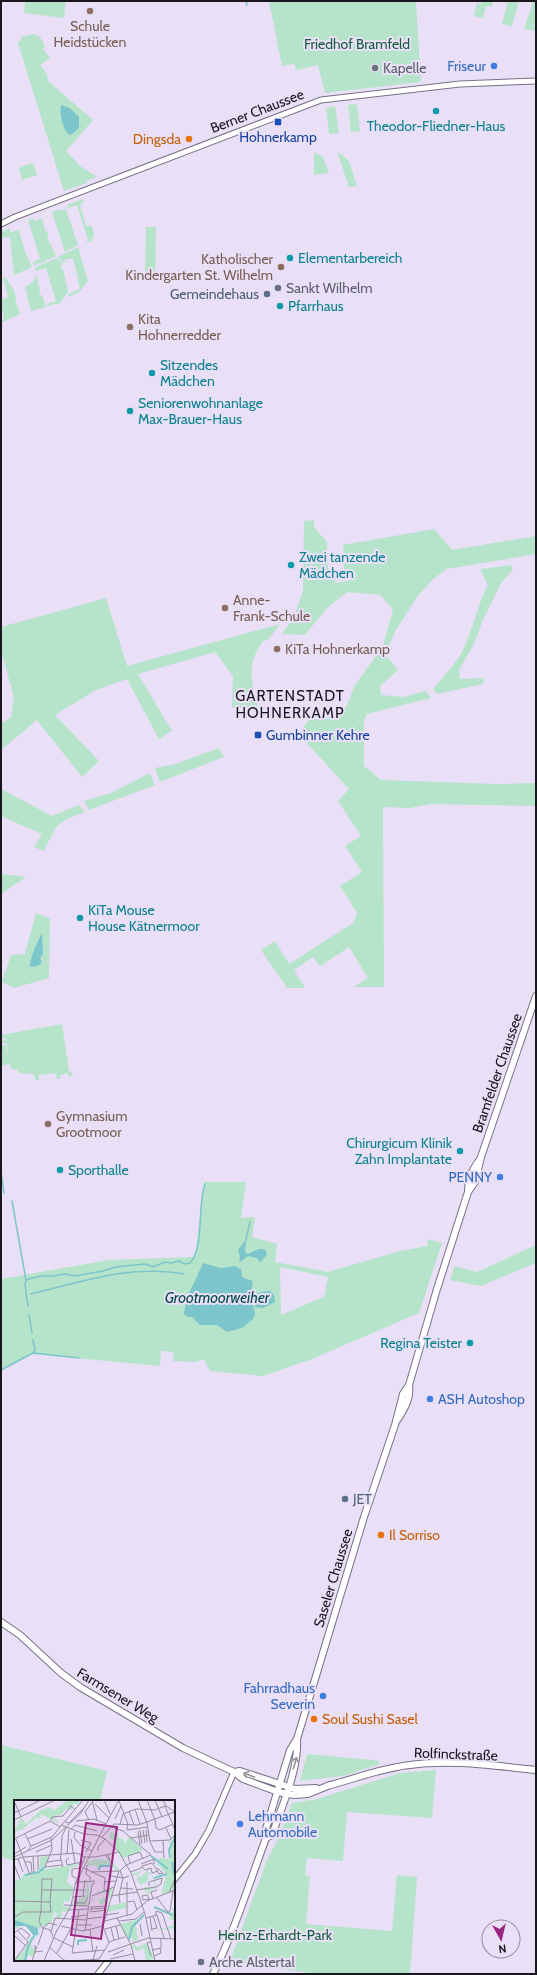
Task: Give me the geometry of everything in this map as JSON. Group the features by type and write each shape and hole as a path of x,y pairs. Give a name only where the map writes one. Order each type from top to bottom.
{"main road":[{"name":"Bramfelder Chaussee","path":"433,1301 468,1192 475,1182 480,1157 536,996"},
{"name":"Saseler Chaussee","path":"213,1974 226,1949 245,1901 266,1838 265,1832 290,1750 297,1739 364,1517 395,1424 403,1394 409,1385 433,1301"},
{"name":"Farmsener Weg","path":"1,1622 20,1635 61,1673 80,1687 172,1741 234,1772 238,1777 278,1792 287,1790"},
{"name":"Saseler Chaussee","path":"266,1838 272,1835 287,1790 298,1752 297,1739"},
{"name":"Rolfinckstraße","path":"287,1790 305,1790 330,1786 384,1770 420,1764 447,1763 536,1770"},
{"name":"Farmsener Weg","path":"234,1772 240,1771 280,1785 287,1790"}],"street":[{"name":"Berner Chaussee","path":"1,224 15,217 321,100 460,84 536,80"},
{"path":"175,1879 210,1830 234,1772"},
{"path":"98,1974 109,1961"}],"green space":[{"path":"25,1 66,1 64,18 24,13"},
{"name":"Friedhof Bramfeld","path":"269,1 416,1 421,82 325,93 318,65 296,70 294,64 282,66"},
{"path":"482,1 493,1 492,7 486,6 483,18 474,16 477,3 481,4"},
{"path":"508,1 519,1 512,26 502,24"},
{"path":"533,1 536,1 536,31 524,29"},
{"path":"34,34 40,37 45,46 43,49 50,58 40,65 47,74 48,81 93,120 66,151 80,166 97,177 86,181 87,183 64,191 18,43 21,40 21,37"},
{"path":"357,104 360,131 351,132 348,105"},
{"path":"335,106 339,133 329,134 326,108"},
{"path":"337,151 349,161 357,186 349,187"},
{"path":"314,152 323,157 329,173 314,175"},
{"path":"33,163 37,175 22,180 19,169"},
{"path":"83,199 84,201 80,205 86,226 92,226 94,235 91,241 85,243 88,240 77,205 68,208 67,205"},
{"path":"60,209 61,211 66,209 78,245 65,252 52,212"},
{"path":"33,218 35,221 42,218 45,231 47,231 49,243 56,256 34,266 33,262 40,259 28,220"},
{"path":"146,227 156,227 155,281 145,281"},
{"path":"9,228 11,232 19,230 25,252 32,267 14,275 10,237 1,238 2,232"},
{"path":"78,247 88,281 78,293 68,297 70,293 80,289 73,258 64,260 65,263 63,263 58,257"},
{"path":"57,258 62,264 61,270 63,269 68,292 60,303 47,306 47,304 56,301 46,268 36,271 34,268"},
{"path":"36,275 40,295 42,295 46,307 31,311 25,287 33,282"},
{"path":"3,277 6,278 14,291 20,314 1,323 4,319 1,300 8,297"},
{"path":"314,520 314,527 327,542 328,572 336,583 351,580 357,576 353,570 347,574 344,569 343,545 434,529 452,550 536,536 536,554 447,569 433,579 417,597 396,630 385,654 398,670 380,686 381,695 403,697 426,691 431,698 367,714 364,721 364,766 381,780 495,784 536,783 536,806 431,804 410,808 383,807 384,987 354,987 368,978 349,947 320,966 313,957 294,970 305,988 287,988 261,950 275,941 289,964 353,923 357,913 340,886 362,872 345,846 361,836 338,801 349,789 302,738 301,731 309,719 332,718 334,706 346,707 355,685 383,646 393,609 380,595 347,592 326,609 305,635 282,634 294,617 303,590 304,521"},
{"path":"511,565 513,570 501,583 483,620 473,646 459,670 460,679 484,678 483,684 437,694 433,689 453,665 463,650 488,585 480,569"},
{"path":"106,598 127,666 280,624 268,640 263,641 254,657 252,665 252,681 258,707 232,708 233,676 215,652 138,674 172,731 159,739 127,679 96,690 55,715 99,761 82,777 37,720 1,750 1,723 11,717 14,697 1,651 1,627"},
{"path":"219,748 224,757 160,782 155,768 176,764"},
{"path":"150,773 155,785 89,810 84,801 111,793"},
{"path":"1,789 52,816 79,805 85,812 58,825 44,851 34,847 42,834 1,816"},
{"path":"1,874 26,877 1,894"},
{"path":"36,913 50,919 49,978 14,988 2,982 11,955 25,954"},
{"path":"62,1024 69,1071 73,1073 71,1077 69,1077 68,1073 60,1075 60,1079 57,1079 56,1073 39,1075 39,1080 35,1080 34,1074 18,1073 18,1070 11,1069 10,1064 1,1066 1,1046 6,1045 9,1057 7,1043 1,1044 1,1041 6,1040 6,1038 1,1038 1,1035"},
{"path":"204,1182 246,1182 241,1218 255,1217 252,1237 277,1244 275,1262 328,1272 400,1251 428,1246 427,1239 442,1243 419,1313 312,1359 263,1376 210,1371 204,1359 196,1362 173,1361 174,1352 161,1351 160,1366 33,1354 1,1370 1,1279 109,1260 195,1257","holes":["234,1266 242,1277 253,1281 251,1294 255,1314 227,1332 217,1325 200,1325 192,1317 187,1296 197,1278 221,1268","280,1267 328,1277 324,1297 281,1315"]},
{"path":"536,1245 536,1263 481,1286 450,1280 454,1266 477,1272"},
{"path":"1,1745 107,1771 100,1800 14,1800 14,1861 1,1857"},
{"path":"307,1754 373,1760 378,1761 380,1764 343,1776 300,1781"},
{"name":"Heinz-Erhardt-Park","path":"436,1770 432,1818 347,1812 343,1861 307,1858 305,1875 310,1876 306,1924 392,1931 397,1875 417,1877 410,1974 316,1974 230,1961 267,1860 278,1839 292,1803 317,1799 400,1773"}],"water":[{"path":"61,105 70,108 79,117 79,128 71,135 68,133 62,122"},
{"path":"42,933 43,954 40,958 42,962 38,966 30,967 32,955"},
{"path":"246,1239 245,1252 248,1254 259,1249 265,1249 267,1255 260,1262 257,1258 248,1256 239,1263 240,1257 238,1250"},
{"name":"Grootmoorweiher","path":"203,1263 221,1268 234,1266 241,1269 242,1277 253,1281 251,1294 255,1314 253,1319 242,1328 227,1332 217,1325 200,1325 192,1317 188,1317 184,1314 187,1296"},
{"path":"270,1291 274,1295 275,1302 263,1308 255,1307 253,1296 261,1292"}],"waterway":[{"path":"246,1 247,5"},
{"path":"1,1172 4,1193"},
{"path":"26,1280 40,1276 65,1274 75,1276 116,1267 145,1264 153,1267 165,1262 171,1263 179,1261 184,1264 190,1263 195,1256 198,1246 201,1202 205,1184"},
{"path":"12,1201 26,1280 25,1285 28,1306"},
{"path":"246,1239 250,1222"},
{"path":"31,1294 88,1280 126,1273 165,1271 184,1274"},
{"path":"29,1314 32,1333"},
{"path":"1,1370 33,1353 35,1350 33,1340"},
{"path":"33,1353 79,1358"}],"place":[{"name":"Schule Heidstücken","path":"90,11"},
{"name":"Friseur","path":"494,66"},
{"name":"Kapelle","path":"375,68"},
{"name":"Theodor-Fliedner-Haus","path":"436,111"},
{"name":"Hohnerkamp","path":"278,122"},
{"name":"Dingsda","path":"189,139"},
{"name":"Elementarbereich","path":"290,258"},
{"name":"Katholischer Kindergarten St. Wilhelm","path":"281,267"},
{"name":"Sankt Wilhelm","path":"278,288"},
{"name":"Gemeindehaus","path":"267,294"},
{"name":"Pfarrhaus","path":"280,306"},
{"name":"Kita Hohnerredder","path":"130,327"},
{"name":"Sitzendes Mädchen","path":"152,373"},
{"name":"Seniorenwohnanlage Max-Brauer-Haus","path":"130,411"},
{"name":"Zwei tanzende Mädchen","path":"291,565"},
{"name":"Anne- Frank-Schule","path":"225,608"},
{"name":"KiTa Hohnerkamp","path":"277,649"},
{"name":"Gumbinner Kehre","path":"258,735"},
{"name":"KiTa Mouse House Kätnermoor","path":"80,918"},
{"name":"Gymnasium Grootmoor","path":"48,1124"},
{"name":"Chirurgicum Klinik Zahn Implantate","path":"460,1151"},
{"name":"Sporthalle","path":"60,1170"},
{"name":"PENNY","path":"500,1177"},
{"name":"Regina Teister","path":"470,1343"},
{"name":"ASH Autoshop","path":"430,1399"},
{"name":"JET","path":"345,1499"},
{"name":"Il Sorriso","path":"381,1535"},
{"name":"Fahrradhaus Severin","path":"323,1696"},
{"name":"Soul Sushi Sasel","path":"314,1719"},
{"name":"Lehmann Automobile","path":"240,1824"},
{"name":"Arche Alstertal","path":"201,1962"}],"district":[{"name":"GARTENSTADT HOHNERKAMP","path":"290,704"}]}
